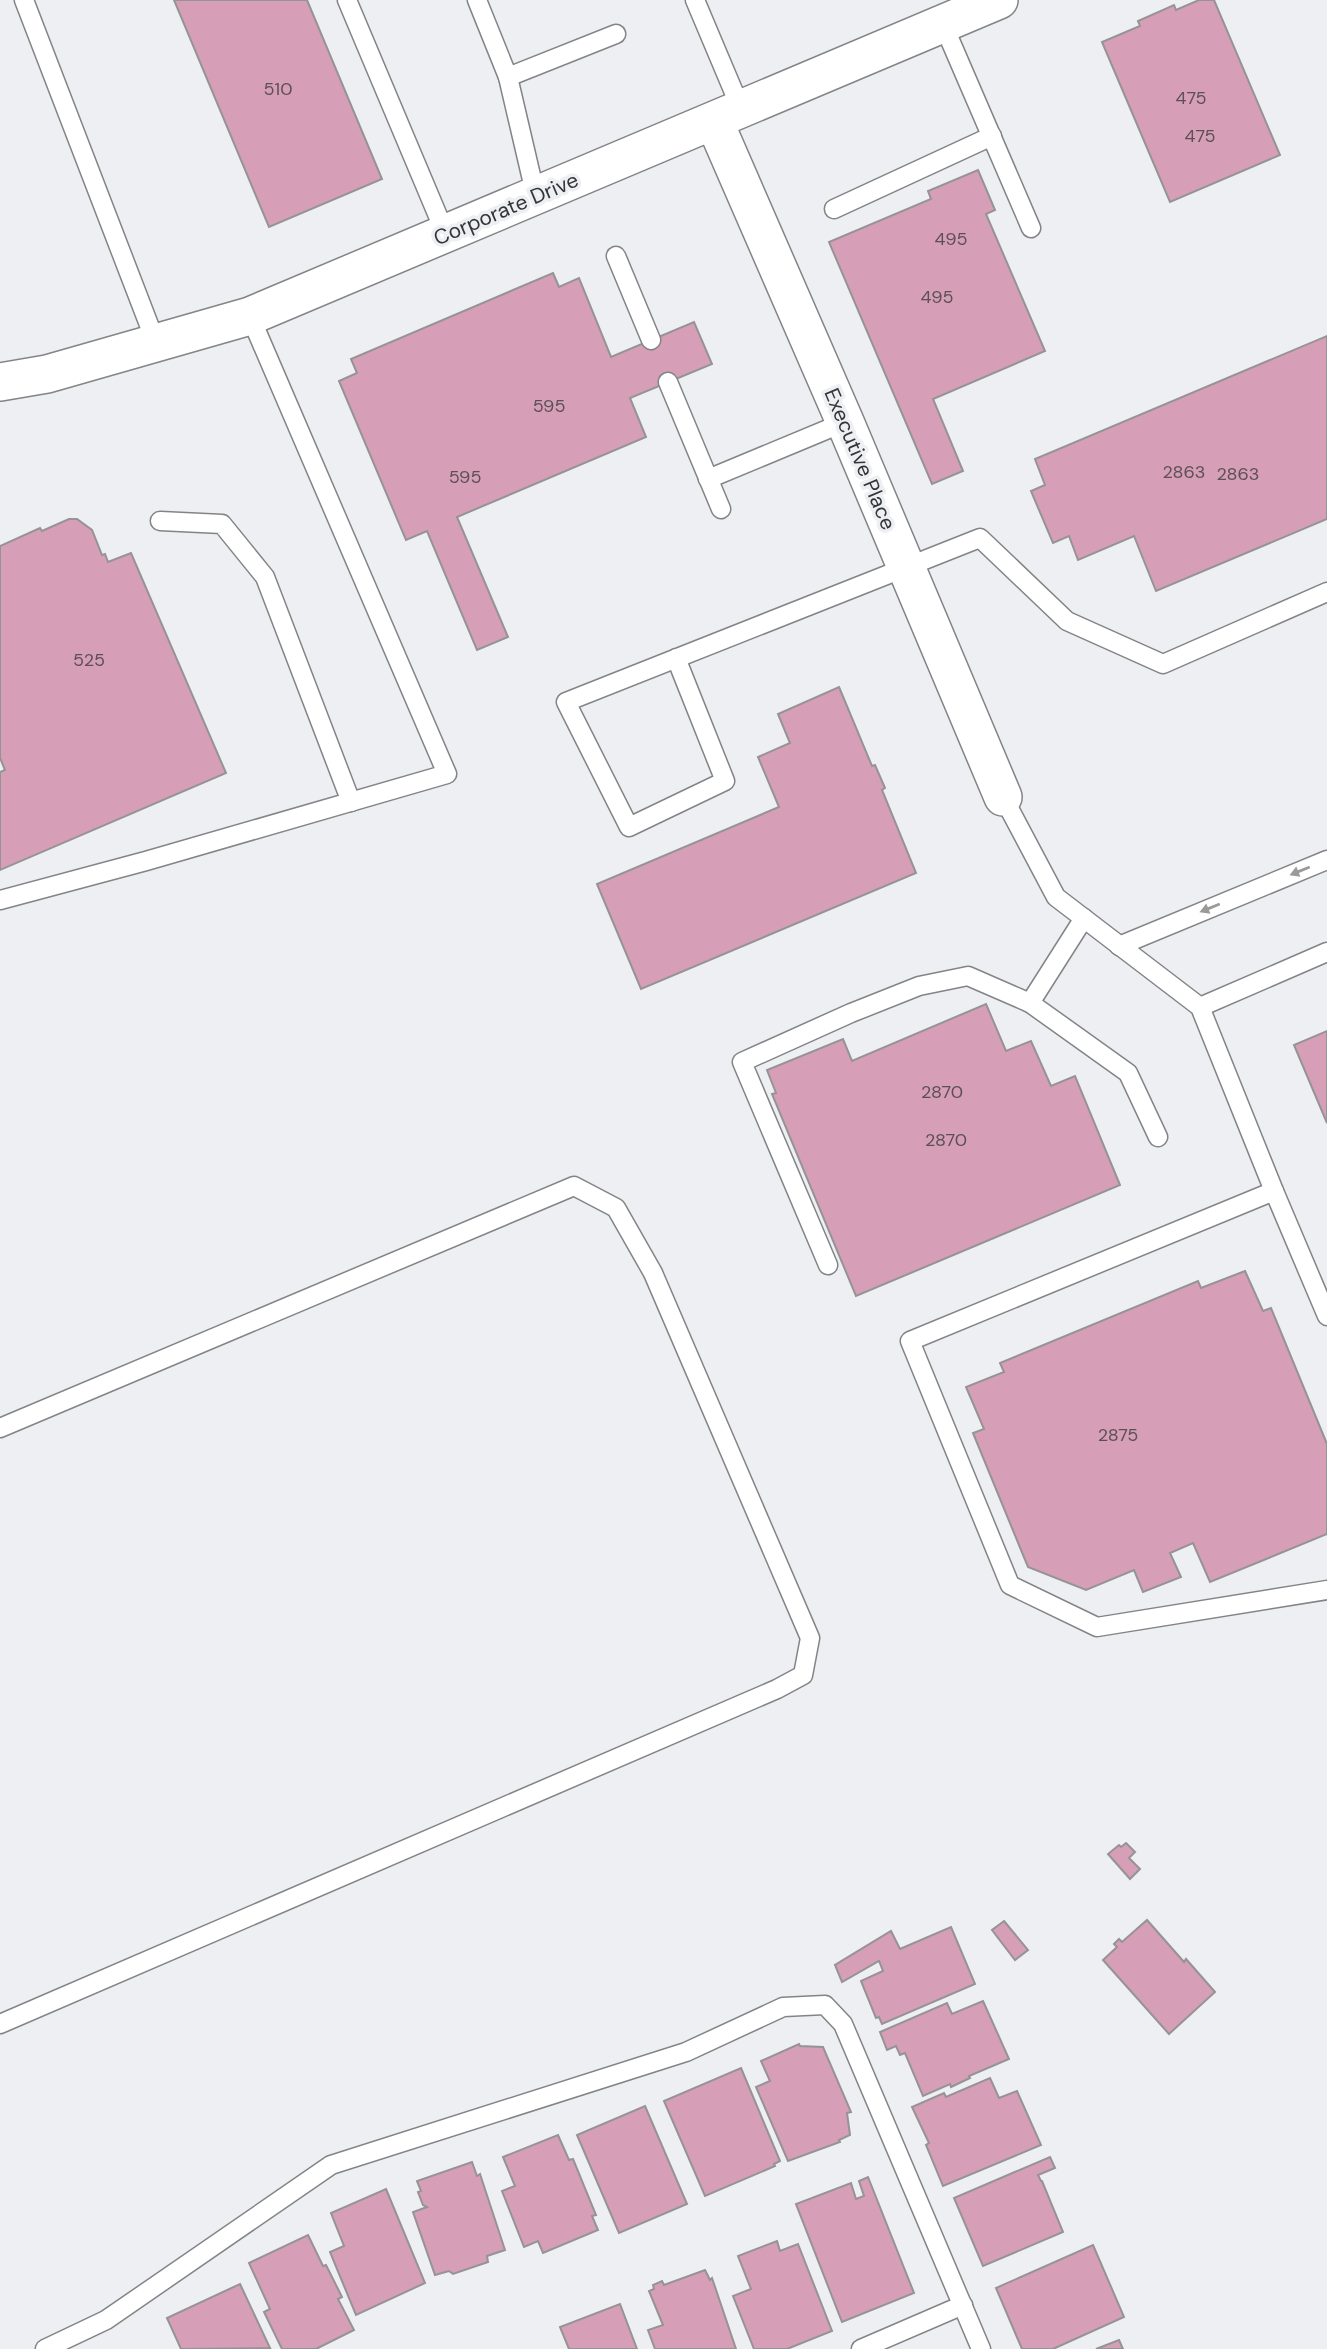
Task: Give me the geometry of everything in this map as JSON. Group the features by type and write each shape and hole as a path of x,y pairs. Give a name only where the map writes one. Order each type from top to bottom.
{"street":[{"name":"Corporate Drive","path":"0,382 47,374 250,316 999,0"},
{"name":"Executive Place","path":"728,115 845,422 1003,797"}],"lane":[{"path":"24,0 156,343"},
{"path":"347,0 446,235"},
{"path":"477,0 508,76 536,197"},
{"path":"695,0 728,115"},
{"path":"943,24 1031,228"},
{"path":"508,76 616,34"},
{"path":"834,209 992,136"},
{"path":"616,256 651,340"},
{"path":"0,900 447,774 250,316"},
{"path":"668,382 721,509"},
{"path":"708,480 845,422"},
{"path":"160,522 222,524 265,577 351,802"},
{"path":"676,658 726,781 629,827 566,702 676,658 906,566 979,538 1067,621 1163,664 1327,592"},
{"path":"1003,797 1056,897 1200,1007 1327,1316"},
{"path":"1119,946 1327,860"},
{"path":"1030,1003 1084,918"},
{"path":"1200,1007 1327,952"},
{"path":"828,1265 742,1062 850,1013 919,986 968,976 1030,1003 1128,1073 1158,1138"},
{"path":"0,1428 574,1185 616,1208 653,1273 810,1638 803,1675 777,1689 0,2024"},
{"path":"1274,1191 910,1341 1010,1585 1097,1627 1327,1590"},
{"path":"45,2349 106,2320 331,2165 686,2052 783,2007 825,2006 843,2024 981,2349"},
{"path":"861,2349 962,2305"}],"building":[{"path":"174,0 307,0 382,179 269,227"},
{"path":"1199,0 1214,0 1280,155 1170,202 1102,42 1140,26 1138,21 1174,5 1176,10"},
{"path":"978,170 995,210 986,214 1045,351 933,399 963,471 932,484 829,242 931,199 928,191"},
{"path":"553,273 559,287 579,278 611,357 694,322 712,364 630,398 646,437 457,517 508,637 477,650 427,531 406,540 339,381 357,373 351,359"},
{"path":"1327,336 1327,519 1156,591 1134,536 1078,560 1069,536 1053,543 1031,491 1045,485 1035,459"},
{"path":"69,519 77,519 92,530 102,555 105,554 108,562 131,553 226,773 0,870 0,772 5,770 0,758 0,546 40,528 42,531"},
{"path":"839,687 872,766 875,765 885,788 882,790 916,873 641,989 597,884 779,807 758,757 790,743 778,714"},
{"path":"986,1004 1006,1051 1031,1041 1051,1086 1075,1076 1120,1185 856,1296 772,1094 776,1093 767,1070 843,1039 852,1061"},
{"path":"1327,1031 1327,1123 1294,1045"},
{"path":"1245,1271 1263,1311 1271,1308 1327,1444 1327,1534 1210,1582 1193,1543 1170,1553 1181,1577 1143,1592 1134,1570 1086,1590 1028,1567 973,1433 984,1429 966,1387 1004,1372 1000,1363 1198,1281 1201,1288"},
{"path":"1126,1843 1135,1852 1129,1858 1140,1869 1130,1879 1108,1854"},
{"path":"1147,1920 1215,1992 1169,2034 1103,1960 1117,1947 1114,1944 1119,1939 1122,1942"},
{"path":"1004,1921 1028,1950 1015,1960 992,1930"},
{"path":"951,1927 975,1984 882,2024 879,2017 876,2018 861,1981 883,1971 879,1961 842,1982 835,1965 891,1931 900,1949"},
{"path":"983,2001 1009,2059 951,2087 950,2084 923,2096 905,2053 900,2055 896,2046 887,2050 880,2032 947,2003 952,2014"},
{"path":"799,2044 823,2047 851,2112 847,2113 850,2135 839,2140 840,2142 788,2161 756,2087 770,2081 761,2061"},
{"path":"741,2068 780,2161 774,2164 775,2166 705,2196 664,2101"},
{"path":"990,2078 999,2098 1017,2091 1041,2145 943,2186 926,2145 929,2143 912,2107 944,2093 946,2097"},
{"path":"645,2106 687,2204 619,2233 577,2135"},
{"path":"558,2135 569,2160 573,2159 596,2215 592,2216 598,2230 543,2253 538,2241 524,2247 502,2191 515,2186 503,2157"},
{"path":"1050,2157 1055,2168 1038,2175 1063,2232 983,2266 954,2198"},
{"path":"472,2162 477,2176 480,2174 505,2250 487,2256 488,2262 453,2274 449,2271 435,2275 413,2212 427,2207 423,2205 418,2192 421,2191 417,2181"},
{"path":"868,2177 914,2293 842,2322 796,2204 851,2183 856,2199 864,2196 859,2181"},
{"path":"386,2189 425,2283 356,2315 330,2252 344,2246 331,2213"},
{"path":"308,2235 342,2297 338,2299 354,2330 316,2349 282,2349 264,2312 270,2309 249,2263"},
{"path":"777,2241 780,2251 798,2244 832,2331 787,2349 754,2349 733,2296 751,2289 738,2256"},
{"path":"1093,2245 1124,2317 1053,2349 1022,2349 996,2288"},
{"path":"705,2270 710,2280 712,2278 736,2349 655,2349 648,2330 663,2325 649,2291 654,2289 653,2285 662,2281 664,2285"},
{"path":"240,2284 270,2348 181,2349 167,2318"},
{"path":"620,2304 637,2349 569,2349 560,2327"},
{"path":"1119,2340 1123,2349 1096,2349"}]}
